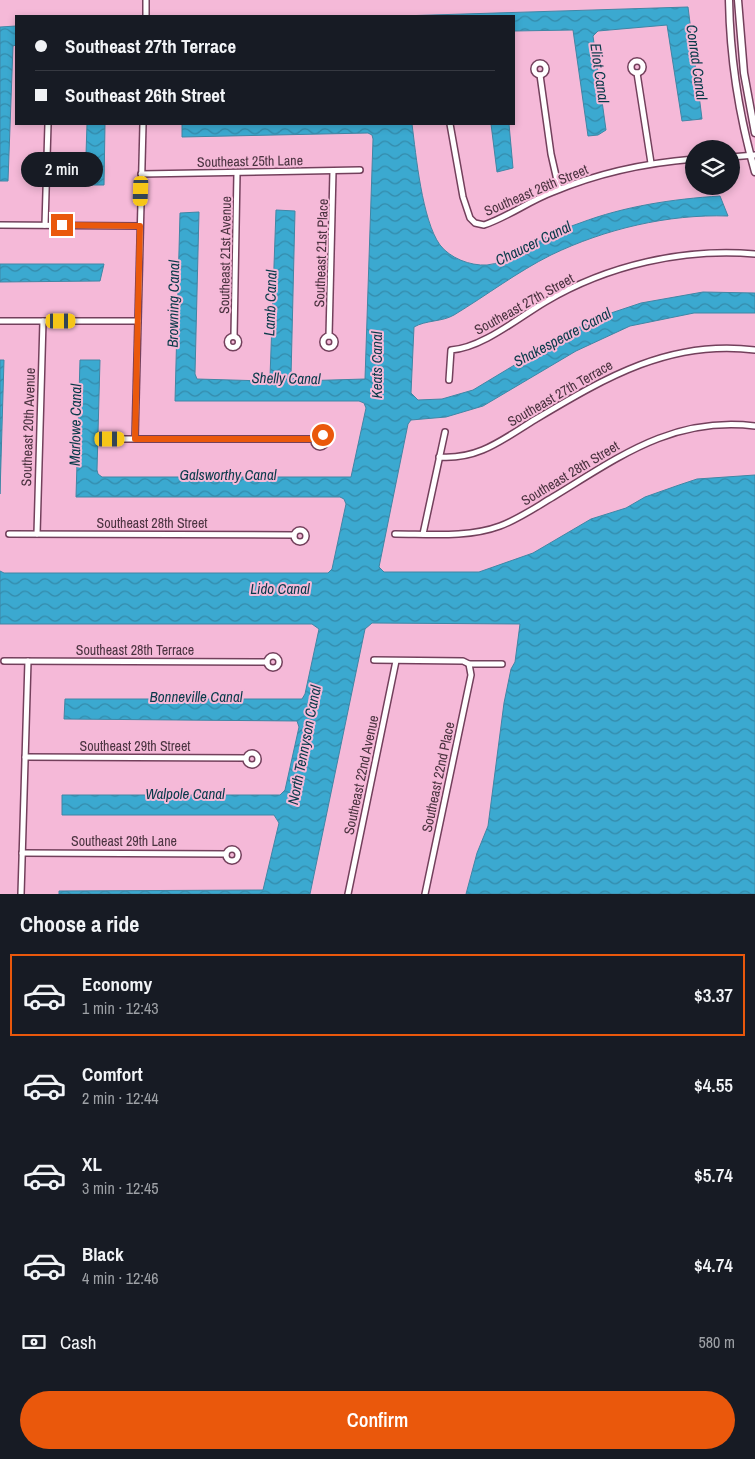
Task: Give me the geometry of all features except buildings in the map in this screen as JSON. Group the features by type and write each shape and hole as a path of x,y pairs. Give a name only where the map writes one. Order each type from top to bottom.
{"street":[{"path":"146,0 146,15"},
{"path":"729,0 733,64 755,172"},
{"path":"738,0 744,73 755,133"},
{"path":"637,73 651,164"},
{"path":"540,75 551,154 559,189"},
{"path":"45,225 48,125"},
{"path":"135,439 143,125"},
{"name":"Southeast 26th Street","path":"450,125 470,218 474,223 484,225 559,189 602,174 651,164 685,160"},
{"path":"740,157 753,156"},
{"name":"Southeast 25th Lane","path":"141,174 360,170"},
{"name":"Southeast 21st Place","path":"329,336 334,171"},
{"name":"Southeast 21st Avenue","path":"234,336 237,173"},
{"path":"0,225 140,226"},
{"name":"Southeast 27th Street","path":"449,380 451,350 467,348 553,297 593,279 637,264 679,256 726,253 755,254"},
{"path":"0,321 138,321"},
{"name":"Southeast 20th Avenue","path":"37,534 43,321"},
{"name":"Southeast 27th Terrace","path":"439,457 456,458 482,452 595,384 644,362 706,350 755,350"},
{"name":"Southeast 28th Street","path":"395,534 469,532 501,526 529,512 627,452 662,435 706,425 755,426"},
{"path":"423,534 445,432"},
{"path":"110,439 314,439"},
{"name":"Southeast 28th Street","path":"9,534 294,535"},
{"path":"374,660 463,661 469,664 502,664"},
{"name":"Southeast 22nd Avenue","path":"348,894 396,660"},
{"name":"Southeast 28th Terrace","path":"4,661 266,662"},
{"path":"21,894 28,661"},
{"name":"Southeast 22nd Place","path":"425,894 471,675 469,664"},
{"name":"Southeast 29th Street","path":"25,756 246,758"},
{"name":"Southeast 29th Lane","path":"22,853 226,854"}],"water":[{"path":"688,7 702,119 682,121 667,25 598,31 593,36 606,130 598,135 588,136 573,30 515,31 515,15 432,15"},
{"path":"15,26 8,181 0,181 0,27"},
{"path":"87,125 105,125 104,185 85,185"},
{"path":"182,125 412,125 424,204 434,234 440,245 449,254 461,260 481,265 502,261 562,230 614,212 667,201 720,196 728,216 705,216 660,221 637,225 593,238 538,262 454,315 414,327 411,393 418,400 442,399 473,390 571,331 608,314 641,303 703,292 755,293 755,313 694,313 630,326 576,351 483,406 446,417 411,420 408,424 379,567 384,572 479,572 533,553 591,519 626,508 645,497 679,485 697,479 755,475 755,894 466,894 477,853 488,826 504,703 511,669 515,662 520,624 372,623 365,629 310,894 59,894 59,891 263,890 279,823 274,815 62,815 62,795 280,795 285,790 299,727 297,721 64,719 65,699 302,699 305,694 319,629 312,624 0,624 0,571 4,573 328,573 332,569 346,504 344,499 340,497 76,497 80,360 100,360 97,470 98,474 102,477 351,477 366,408 364,403 359,401 175,401 180,213 199,212 195,374 197,379 265,381 270,377 276,210 295,211 291,377 298,381 365,379 372,135 368,133 182,137"},
{"path":"491,125 509,125 513,168 497,172"},
{"path":"0,264 104,264 100,281 0,282"},
{"path":"0,360 4,360 0,494"}],"route":[{"path":"62,225 140,226 135,439 314,439 319,435 323,435"}],"water label":[{"name":"Conrad Canal","path":"697,62"},
{"name":"Eliot Canal","path":"600,73"},
{"name":"Chaucer Canal","path":"533,243"},
{"name":"Lamb Canal","path":"270,303"},
{"name":"Browning Canal","path":"173,304"},
{"name":"Shakespeare Canal","path":"562,337"},
{"name":"Keats Canal","path":"376,365"},
{"name":"Shelly Canal","path":"286,378"},
{"name":"Marlowe Canal","path":"75,425"},
{"name":"Galsworthy Canal","path":"228,474"},
{"name":"Lido Canal","path":"280,588"},
{"name":"Bonneville Canal","path":"196,696"},
{"name":"North Tennyson Canal","path":"304,745"},
{"name":"Walpole Canal","path":"185,793"}]}
